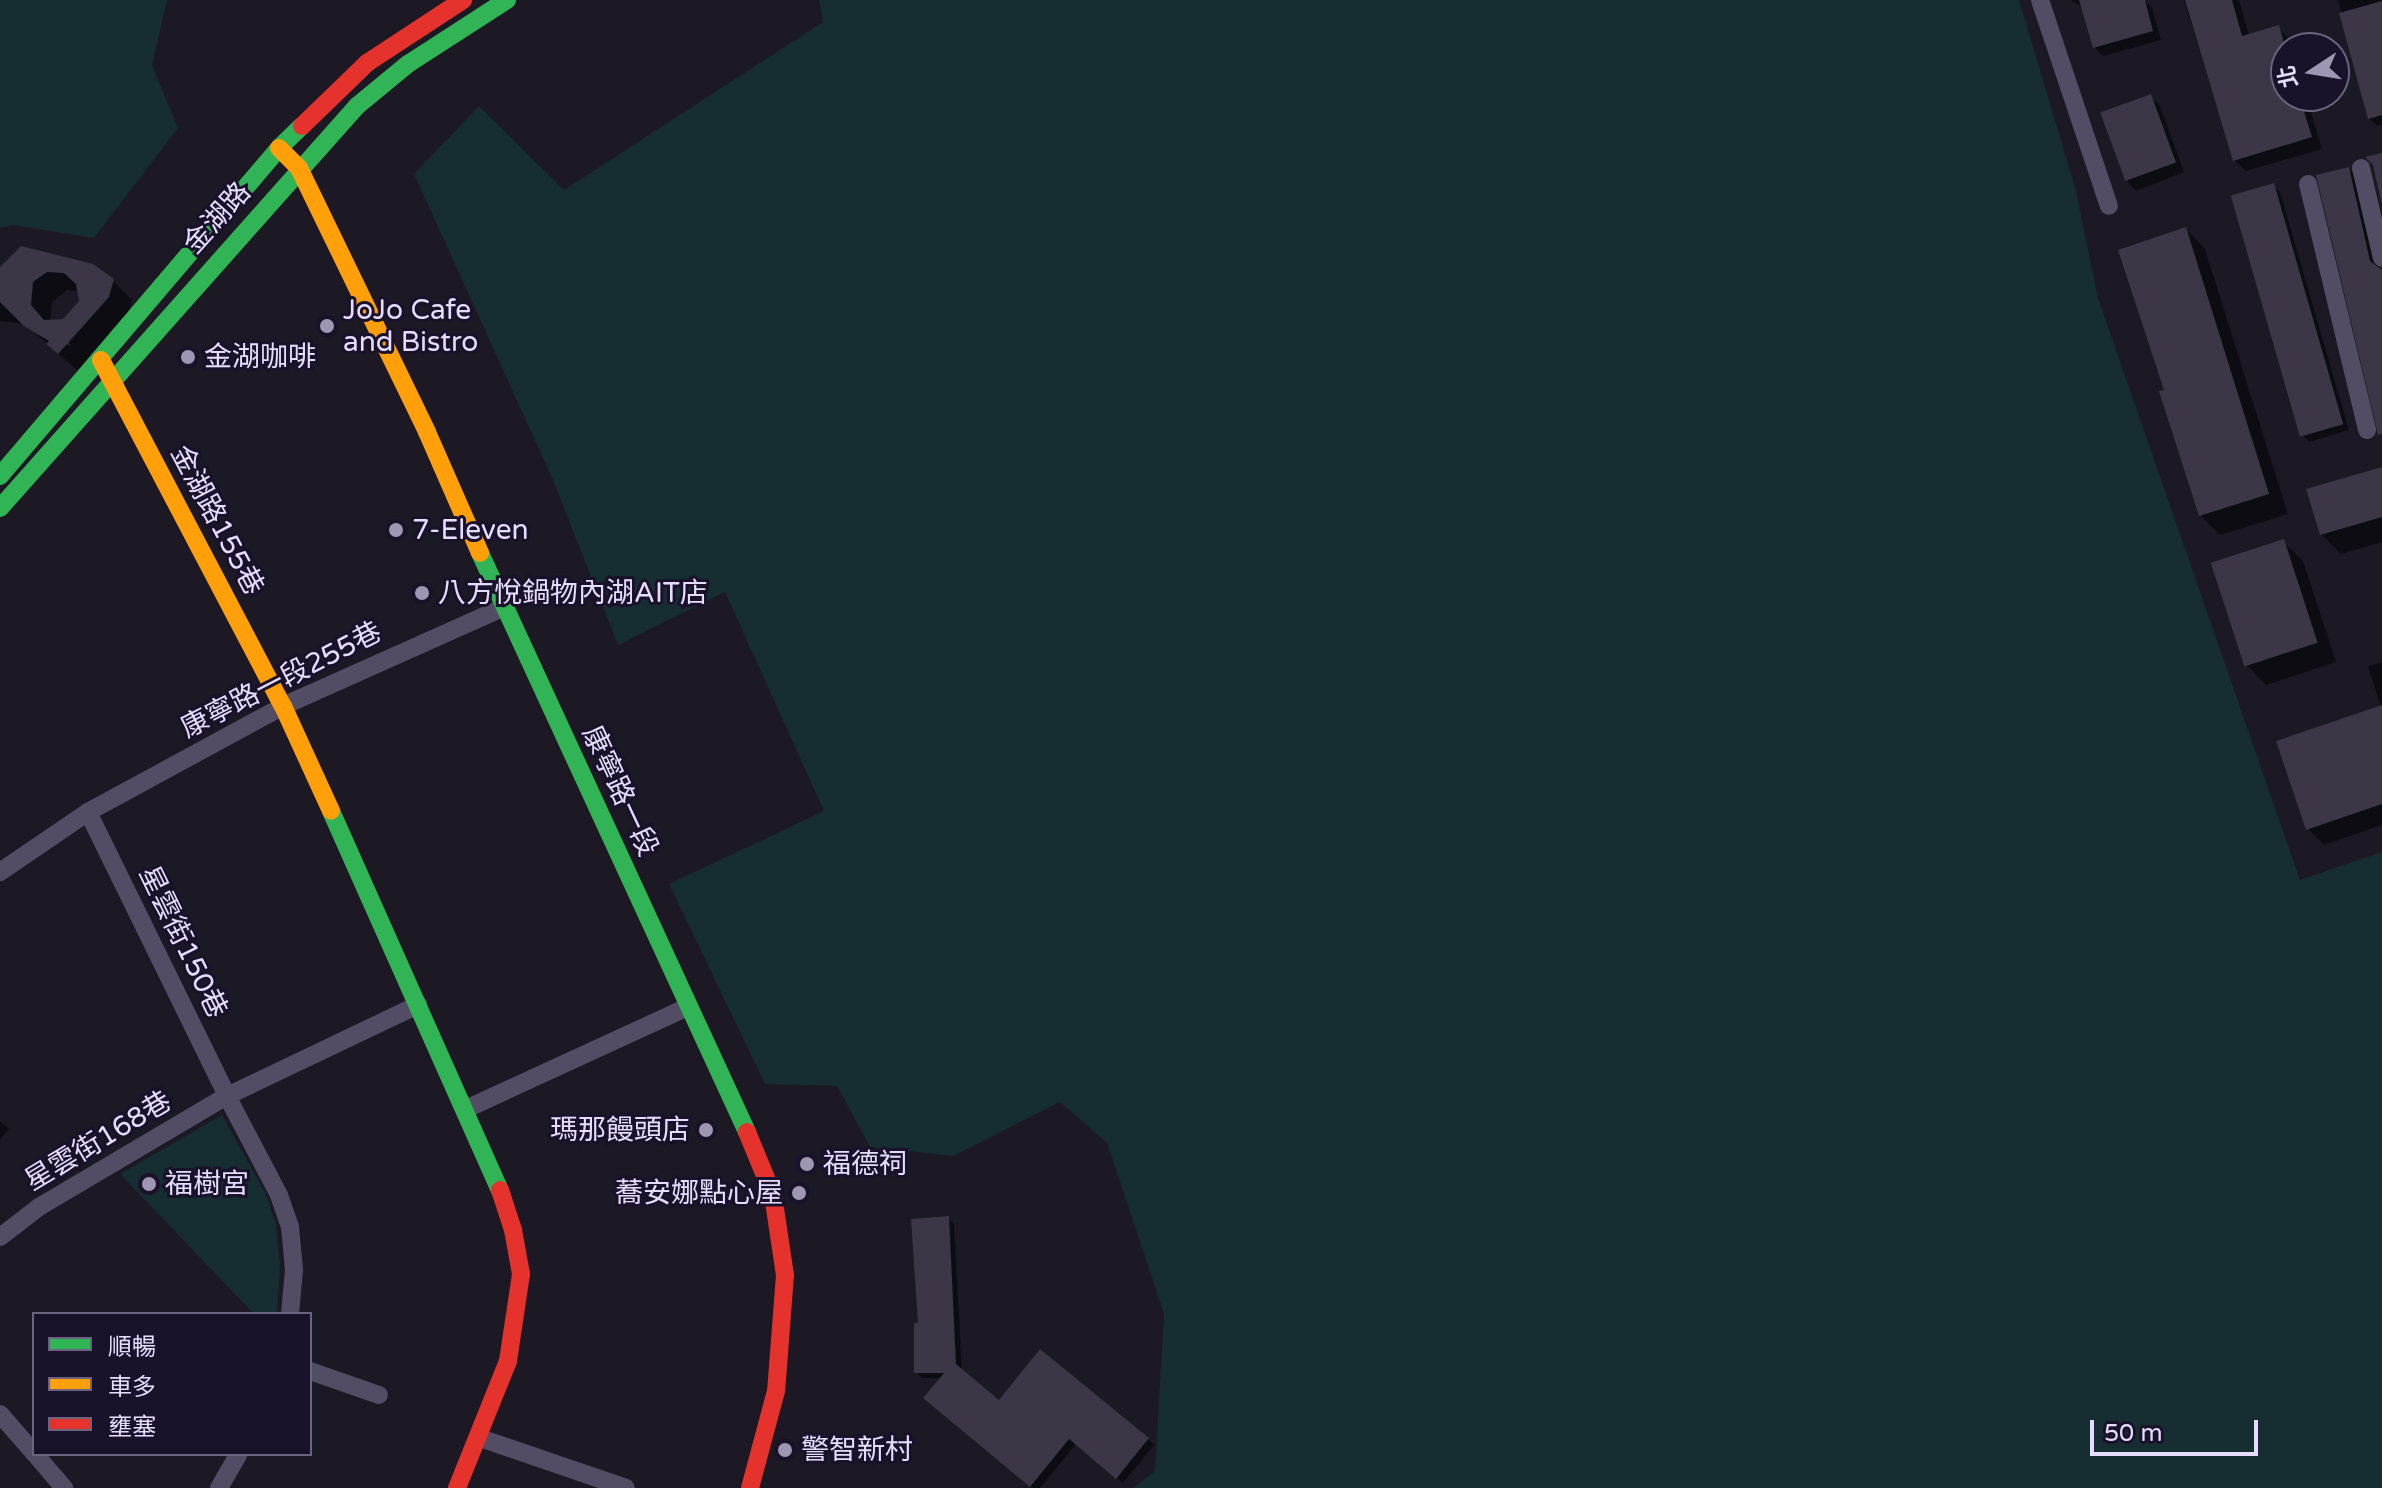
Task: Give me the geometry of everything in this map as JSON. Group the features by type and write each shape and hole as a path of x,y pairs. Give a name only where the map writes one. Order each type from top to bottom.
{"street":[{"name":"金湖路","path":"0,476 279,148 367,63 463,0"},
{"name":"金湖路","path":"0,508 357,106 408,64 507,0"},
{"path":"2040,0 2109,206"},
{"name":"康寧路一段","path":"279,148 299,168 427,432 504,607 762,1165 780,1234 785,1275 776,1391 750,1488"},
{"path":"2361,168 2382,258"},
{"path":"2308,184 2367,430"},
{"name":"金湖路155巷","path":"101,360 283,706 466,1109 498,1183 513,1230 521,1274 508,1361 480,1438 457,1488"},
{"name":"康寧路一段255巷","path":"0,872 88,812 283,706 504,607"},
{"name":"星雲街150巷","path":"88,812 279,1195 290,1227 294,1270 290,1312"},
{"path":"227,1096 418,1005"},
{"path":"466,1109 688,1007"},
{"name":"星雲街168巷","path":"0,1237 39,1207 227,1096"},
{"path":"312,1372 379,1395"},
{"path":"0,1414 32,1452"},
{"path":"480,1438 626,1488"},
{"path":"36,1456 64,1488"},
{"path":"219,1488 238,1456"}],"green space":[{"path":"0,0 167,0 152,65 178,128 94,238 12,225 0,228"},
{"path":"819,0 2019,0 2076,191 2098,298 2300,880 2382,852 2382,1488 1133,1488 1155,1471 1164,1314 1107,1143 1060,1102 953,1156 870,1147 837,1086 765,1084 669,884 824,811 725,592 618,645 553,480 414,174 479,106 564,190 823,22"},
{"path":"222,1115 265,1192 276,1224 280,1266 277,1312 252,1312 120,1174"}],"building":[{"path":"2079,0 2145,0 2153,31 2093,48"},
{"path":"2185,0 2232,0 2242,36 2279,25 2281,32 2270,32 2270,112 2304,112 2312,137 2233,161"},
{"path":"2382,1 2382,115 2368,119 2350,53 2350,32 2344,32 2339,13"},
{"path":"2151,94 2176,163 2125,181 2100,112"},
{"path":"2382,153 2382,205 2373,165 2365,157"},
{"path":"2349,167 2370,261 2382,270 2382,434 2378,435 2316,175"},
{"path":"2274,183 2343,424 2300,437 2231,195"},
{"path":"2186,227 2269,494 2199,516 2159,391 2164,390 2118,250"},
{"path":"21,246 93,264 114,279 109,297 68,343 71,346 67,344 58,354 46,344 49,341 24,326 0,302 0,267","holes":["47,272 64,273 76,284 79,301 63,319 44,320 31,305 33,282"]},
{"path":"2382,467 2382,517 2320,535 2306,489"},
{"path":"2284,539 2318,643 2244,666 2211,563"},
{"path":"2382,705 2382,804 2306,830 2276,741"},
{"path":"949,1216 956,1364 999,1400 1040,1349 1149,1438 1116,1479 1069,1439 1030,1487 923,1398 944,1373 914,1373 914,1323 918,1323 911,1219"}],"traffic: fast":[{"path":"0,508 357,106 408,64 507,0"},
{"path":"0,476 279,148 302,126"},
{"path":"480,553 747,1132"},
{"path":"331,811 500,1190"}],"traffic: slow":[{"path":"279,148 299,168 427,432 480,553"},
{"path":"101,360 283,706 331,811"}],"traffic: jam":[{"path":"302,126 367,63 463,0"},
{"path":"747,1132 773,1195 785,1275 776,1391 750,1488"},
{"path":"457,1488 508,1361 521,1274 513,1230 500,1190"}],"place":[{"name":"JoJo Cafe and Bistro","path":"327,326"},
{"name":"金湖咖啡","path":"188,357"},
{"name":"7-Eleven","path":"396,530"},
{"name":"八方悅鍋物內湖AIT店","path":"422,593"},
{"name":"瑪那饅頭店","path":"706,1130"},
{"name":"福德祠","path":"807,1164"},
{"name":"福樹宮","path":"149,1184"},
{"name":"蕎安娜點心屋","path":"799,1193"},
{"name":"警智新村","path":"785,1450"}]}
